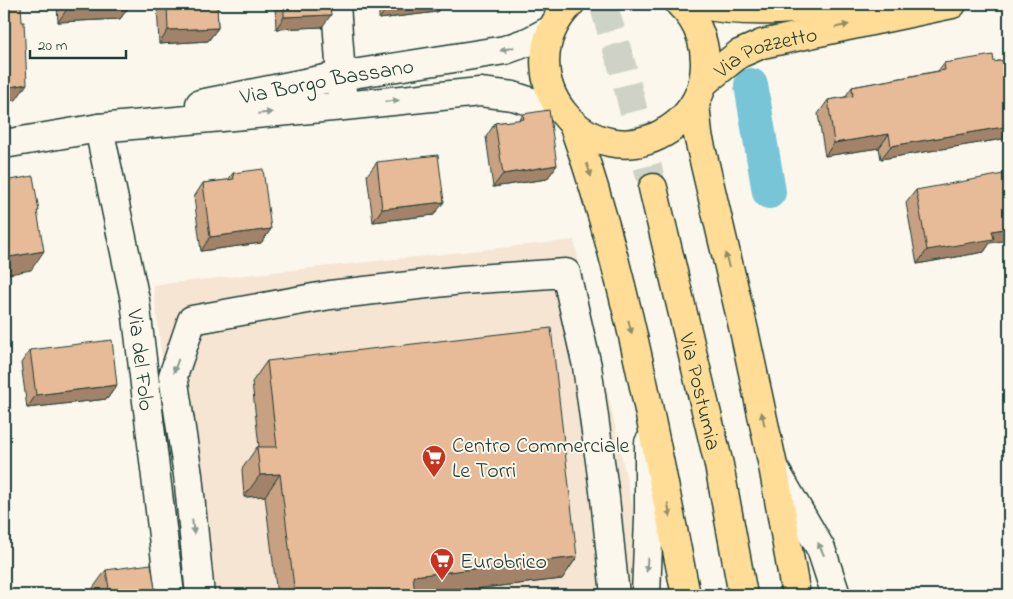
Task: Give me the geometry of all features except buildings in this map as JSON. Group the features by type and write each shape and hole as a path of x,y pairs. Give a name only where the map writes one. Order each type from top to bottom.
{"main road":[{"path":"680,4 688,11 698,27 704,45 706,64 699,93 698,136 745,335 773,466 796,595"},
{"name":"Via Pozzetto","path":"699,4 732,10 757,10 856,4"},
{"name":"Via Pozzetto","path":"699,93 738,54 762,44 952,4"},
{"name":"Via Borgo Bassano","path":"560,13 544,59 547,83 565,114 592,136 615,143 639,142 661,134 680,121 699,93"},
{"path":"565,114 592,177 619,281 649,411 686,595"},
{"name":"Via Postumia","path":"654,188 719,465 743,595"}],"street":[{"path":"336,4 340,76 344,106"},
{"name":"Via Borgo Bassano","path":"99,128 157,113 340,76 505,50 530,41 560,13"},
{"name":"Via Borgo Bassano","path":"4,144 99,128 480,92 514,96 565,114"},
{"name":"Via del Folo","path":"99,128 135,300 170,595"},
{"path":"200,595 188,474 173,376 192,320 339,294 462,280 566,273 587,366 605,498 615,595"},
{"path":"646,595 649,518 649,411"},
{"path":"773,466 821,549 836,595"}],"shaded area":[{"path":"574,240 652,595 191,595 153,285"}],"waterway":[{"path":"751,85 769,192"}],"tunnel":[{"path":"603,4 623,69 653,188"}],"place":[{"name":"Centro Commerciale Le Torri","path":"434,478"},
{"name":"Eurobrico","path":"442,581"}]}
